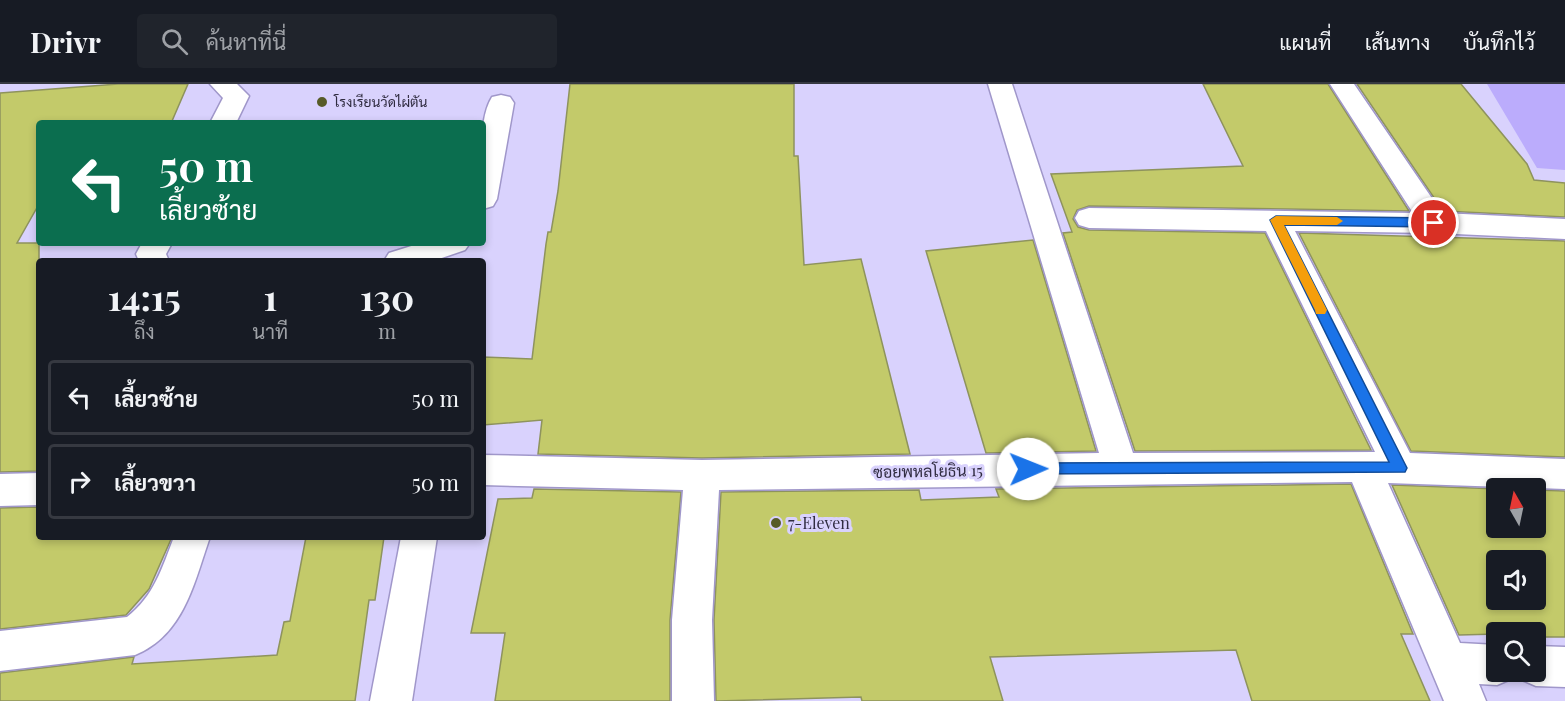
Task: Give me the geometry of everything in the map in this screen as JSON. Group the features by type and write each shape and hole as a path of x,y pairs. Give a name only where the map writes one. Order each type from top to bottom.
{"street":[{"path":"1000,84 1121,468"},
{"path":"1342,84 1434,223"},
{"path":"224,120 233,88"},
{"path":"486,183 501,103"},
{"path":"1089,218 1434,223 1565,229"},
{"path":"1276,220 1400,468"},
{"path":"408,258 446,246"},
{"path":"1363,467 1465,701"},
{"name":"ซอยพหลโยธิน 15","path":"495,470 702,475 1121,468 1363,467 1565,474"},
{"path":"693,701 692,620 702,475"},
{"path":"0,490 36,489"},
{"path":"0,651 135,636 156,619 167,604 191,540"},
{"path":"391,701 418,540"},
{"path":"1449,663 1486,665"},
{"path":"1546,666 1565,667"}],"shaded area":[{"path":"1487,84 1565,84 1565,170 1537,168"}],"building":[{"path":"118,84 188,84 172,120 36,120 36,209 17,243 36,243 36,246 39,246 39,258 36,258 36,471 0,472 0,93"},
{"path":"570,84 794,84 794,156 798,156 804,265 861,259 910,454 702,458 538,454 542,420 486,425 486,357 532,359 546,244 548,232 551,232"},
{"path":"1203,84 1328,84 1409,211 1089,206 1077,210 1073,219 1078,227 1089,230 1265,233 1371,450 1135,451 1063,233 1072,232 1051,174 1243,166"},
{"path":"1357,84 1461,84 1527,164 1534,180 1565,183 1565,217 1443,211"},
{"path":"1299,233 1565,241 1565,457 1411,451"},
{"path":"1033,240 1096,451 986,453 926,251"},
{"path":"1351,484 1413,634 1401,634 1430,701 1252,701 1236,650 990,657 1003,701 862,701 861,697 716,701 714,620 721,492 919,490 921,500 999,497 996,489"},
{"path":"1392,485 1486,489 1486,538 1546,538 1546,490 1565,491 1565,637 1546,637 1546,622 1486,622 1486,634 1459,635"},
{"path":"534,489 681,492 670,620 670,701 495,701 505,633 471,633 498,499 532,498"},
{"path":"36,507 36,540 171,540 149,589 126,615 0,629 0,508"},
{"path":"305,540 384,540 375,600 369,600 355,701 0,701 0,673 134,657 132,664 277,655 284,622 290,621"}],"slow traffic":[{"path":"1321,310 1276,220 1337,221"}],"place":[{"name":"โรงเรียนวัดไผ่ตัน","path":"322,102"},
{"name":"7-Eleven","path":"776,523"}],"route":[{"path":"1028,469 1400,468 1276,220 1434,223"}]}
